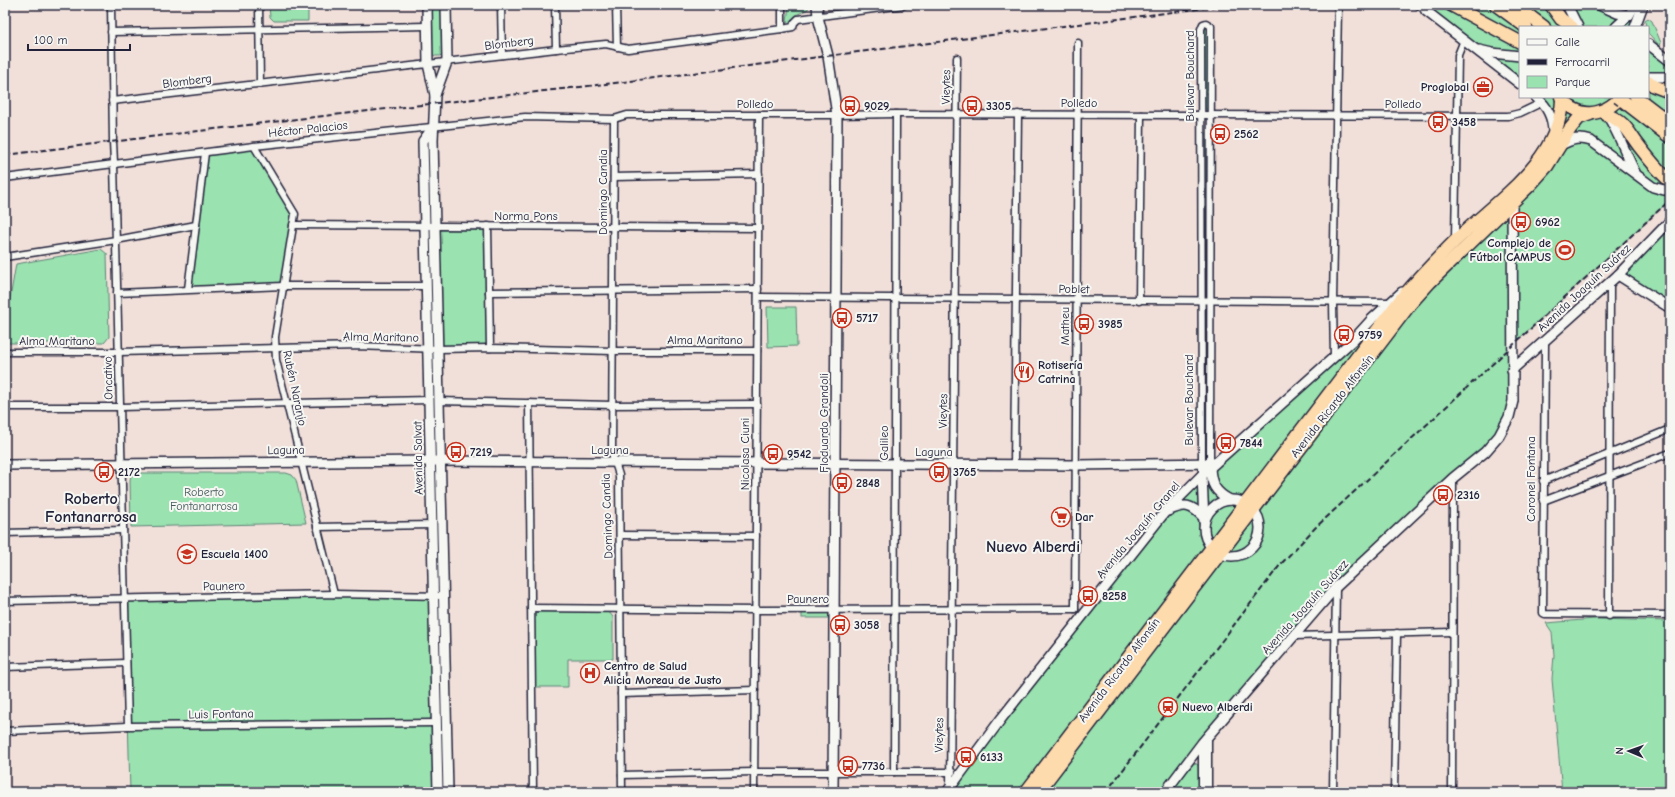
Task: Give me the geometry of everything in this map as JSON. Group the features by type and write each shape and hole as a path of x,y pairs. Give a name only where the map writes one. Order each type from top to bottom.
{"highway":[{"path":"1451,5 1519,41"},
{"path":"1496,5 1525,26"},
{"path":"1515,5 1543,26"},
{"path":"1551,5 1561,19 1571,26"},
{"path":"1649,82 1654,86 1670,92"},
{"path":"1562,98 1574,110 1617,118 1627,127 1638,144 1667,178"},
{"name":"Avenida Ricardo Alfonsín","path":"1250,506 1411,303 1430,282 1539,175 1557,141 1562,113 1562,98"},
{"path":"1620,98 1670,137"},
{"name":"Avenida Ricardo Alfonsín","path":"1038,792 1401,299 1455,241 1512,189 1541,156 1570,129 1579,118 1598,114 1610,107 1620,98"},
{"path":"1637,98 1670,123"},
{"name":"Avenida Ricardo Alfonsín","path":"1026,792 1216,551"}],"street":[{"name":"Oncativo","path":"111,5 112,101 128,726"},
{"path":"259,5 260,84"},
{"name":"Avenida Salvat","path":"427,5 428,64 435,95 435,226 448,792"},
{"name":"Avenida Salvat","path":"435,95 447,62 446,5"},
{"path":"500,5 502,54"},
{"path":"555,5 556,49"},
{"path":"616,5 617,46"},
{"path":"782,5 782,29"},
{"name":"Floduardo Grandoli","path":"817,5 818,17 828,56 837,115 833,792"},
{"name":"Blomberg","path":"112,101 447,62 502,54 606,44 628,49 782,29 793,26 798,19 818,17 870,7 904,5"},
{"path":"1418,5 1427,8 1464,40 1519,83"},
{"path":"1567,5 1578,26"},
{"path":"1599,5 1618,13 1629,15"},
{"path":"1617,26 1629,15 1635,5"},
{"path":"1637,25 1643,5"},
{"path":"1334,357 1333,302 1338,7"},
{"name":"Bulevar Bouchard","path":"1209,464 1211,26 1206,23 1202,26 1202,301 1209,464 1212,484 1221,496 1230,500"},
{"path":"111,32 427,26"},
{"path":"1455,241 1458,54 1464,40"},
{"name":"Matheu","path":"1074,609 1078,43"},
{"path":"1649,45 1670,61"},
{"path":"1474,48 1492,53 1519,56"},
{"name":"Vieytes","path":"948,790 950,772 957,58"},
{"path":"1649,77 1670,77"},
{"path":"1540,100 1550,115 1557,141 1582,138 1591,141 1653,186 1664,190 1670,189"},
{"name":"Polledo","path":"614,120 627,115 1078,114 1508,116 1520,113 1540,100"},
{"name":"Galileo","path":"894,772 896,114"},
{"path":"1014,464 1018,114"},
{"path":"1598,114 1614,126 1636,173"},
{"name":"Nicolasa Ciuni","path":"754,792 759,115"},
{"path":"1139,301 1141,115"},
{"name":"Héctor Palacios","path":"5,178 254,146 525,117 614,120"},
{"name":"Domingo Candia","path":"614,120 612,453 619,475 622,792"},
{"name":"Avenida Salvat","path":"434,126 423,141 438,792"},
{"name":"Rubén Naranjo","path":"254,146 295,214 275,337 276,360 334,594"},
{"path":"188,289 205,153"},
{"path":"614,177 758,174"},
{"path":"1512,189 1512,370"},
{"name":"Avenida Joaquín Suárez","path":"1165,792 1205,740 1336,586 1453,478 1484,452 1499,436 1509,417 1513,401 1512,370 1610,283 1670,221"},
{"name":"Norma Pons","path":"293,225 758,228"},
{"path":"5,258 196,226"},
{"path":"488,226 490,348"},
{"path":"1618,275 1670,308"},
{"name":"Avenida Joaquín Granel","path":"948,790 1081,617 1165,512 1202,475 1209,464 1334,357 1390,302 1416,282"},
{"path":"1610,283 1609,616 1670,615"},
{"path":"117,293 283,286 426,286"},
{"path":"489,292 758,289"},
{"name":"Poblet","path":"758,297 1390,302"},
{"name":"Coronel Fontana","path":"1545,342 1543,610 1545,614 1609,616"},
{"name":"Alma Maritano","path":"5,352 119,352 357,346 428,349 490,348 613,351 757,351"},
{"path":"5,407 120,407 429,400"},
{"path":"439,401 612,404 757,404"},
{"path":"528,403 533,792"},
{"path":"1543,481 1670,430"},
{"path":"1543,501 1670,453"},
{"name":"Laguna","path":"5,465 430,461 1076,465 1209,464"},
{"path":"1202,475 1204,522 1206,538 1216,551 1229,556 1238,556 1247,553 1254,547 1261,531 1260,522 1250,506 1230,500 1222,502 1210,511 1204,522"},
{"path":"1452,792 1453,478"},
{"path":"1165,512 1181,506 1188,506 1194,508 1204,522"},
{"path":"317,527 432,525"},
{"path":"5,533 123,530"},
{"path":"620,535 756,536"},
{"path":"1333,792 1336,586"},
{"name":"Paunero","path":"5,601 334,594 443,596"},
{"name":"Paunero","path":"531,608 755,610 1074,609"},
{"path":"1074,609 1081,617"},
{"path":"1294,636 1452,632"},
{"path":"1394,792 1397,633"},
{"path":"5,667 126,663"},
{"path":"621,694 755,690"},
{"name":"Luis Fontana","path":"5,731 128,726 436,723"},
{"path":"1202,792 1205,740"},
{"path":"1205,740 1208,792"},
{"path":"622,775 754,772 961,772"}],"green space":[{"path":"269,5 308,5 308,21 274,21 270,17"},
{"path":"430,5 443,5 444,52 440,56 435,56 431,53"},
{"path":"789,5 809,5 808,9 796,15 792,24 787,22"},
{"path":"1418,5 1599,5 1629,15 1637,21 1639,26 1519,26 1519,83"},
{"path":"1648,18 1652,21 1661,43 1660,46 1649,34 1649,26 1646,26 1645,20"},
{"path":"1209,27 1209,109 1205,109 1205,28"},
{"path":"1649,45 1670,61 1670,200 1512,345 1513,401 1499,436 1336,587 1165,792 947,792 1152,527 1455,241 1512,202 1553,125 1537,98 1649,98"},
{"path":"1206,133 1209,133 1209,289 1206,289"},
{"path":"254,146 295,214 283,286 188,289 205,153"},
{"path":"1670,221 1670,308 1618,275"},
{"path":"440,230 485,230 487,345 442,346"},
{"path":"101,249 107,254 109,337 104,343 6,343 5,327 16,264"},
{"path":"767,307 796,307 797,346 768,347"},
{"path":"1205,314 1208,314 1206,449 1203,449"},
{"name":"Roberto Fontanarrosa","path":"135,473 286,473 292,475 296,480 306,523 131,527 130,480 131,476"},
{"path":"334,594 433,596 438,792 130,792 125,599"},
{"path":"541,611 608,611 613,617 613,659 568,659 568,687 534,687 533,617 536,613"},
{"path":"802,612 831,612 831,618 802,618"},
{"path":"1595,619 1670,621 1670,792 1562,792 1552,679 1554,655 1552,632 1546,623"},
{"path":"1195,763 1198,765 1199,792 1171,792 1193,764"}],"railway":[{"path":"5,155 280,121 615,83 1228,5"},
{"path":"1106,792 1280,565 1315,528 1670,200"}],"place":[{"name":"Proglobal","path":"1483,87"},
{"name":"9029","path":"850,106"},
{"name":"3305","path":"972,106"},
{"name":"3458","path":"1438,122"},
{"name":"2562","path":"1220,134"},
{"name":"6962","path":"1521,222"},
{"name":"Complejo de Fútbol CAMPUS","path":"1565,250"},
{"name":"5717","path":"842,318"},
{"name":"3985","path":"1084,324"},
{"name":"9759","path":"1344,335"},
{"name":"Rotisería Catrina","path":"1024,372"},
{"name":"7844","path":"1226,443"},
{"name":"7219","path":"456,452"},
{"name":"9542","path":"773,454"},
{"name":"2172","path":"104,472"},
{"name":"3765","path":"939,472"},
{"name":"2848","path":"842,483"},
{"name":"2316","path":"1443,495"},
{"name":"Dar","path":"1061,517"},
{"name":"Escuela 1400","path":"187,554"},
{"name":"8258","path":"1088,596"},
{"name":"3058","path":"840,625"},
{"name":"Centro de Salud Alicia Moreau de Justo","path":"590,673"},
{"name":"Nuevo Alberdi","path":"1168,707"},
{"name":"6133","path":"966,757"},
{"name":"7736","path":"848,766"}],"district":[{"name":"Roberto Fontanarrosa","path":"91,507"},
{"name":"Nuevo Alberdi","path":"1033,546"}]}
